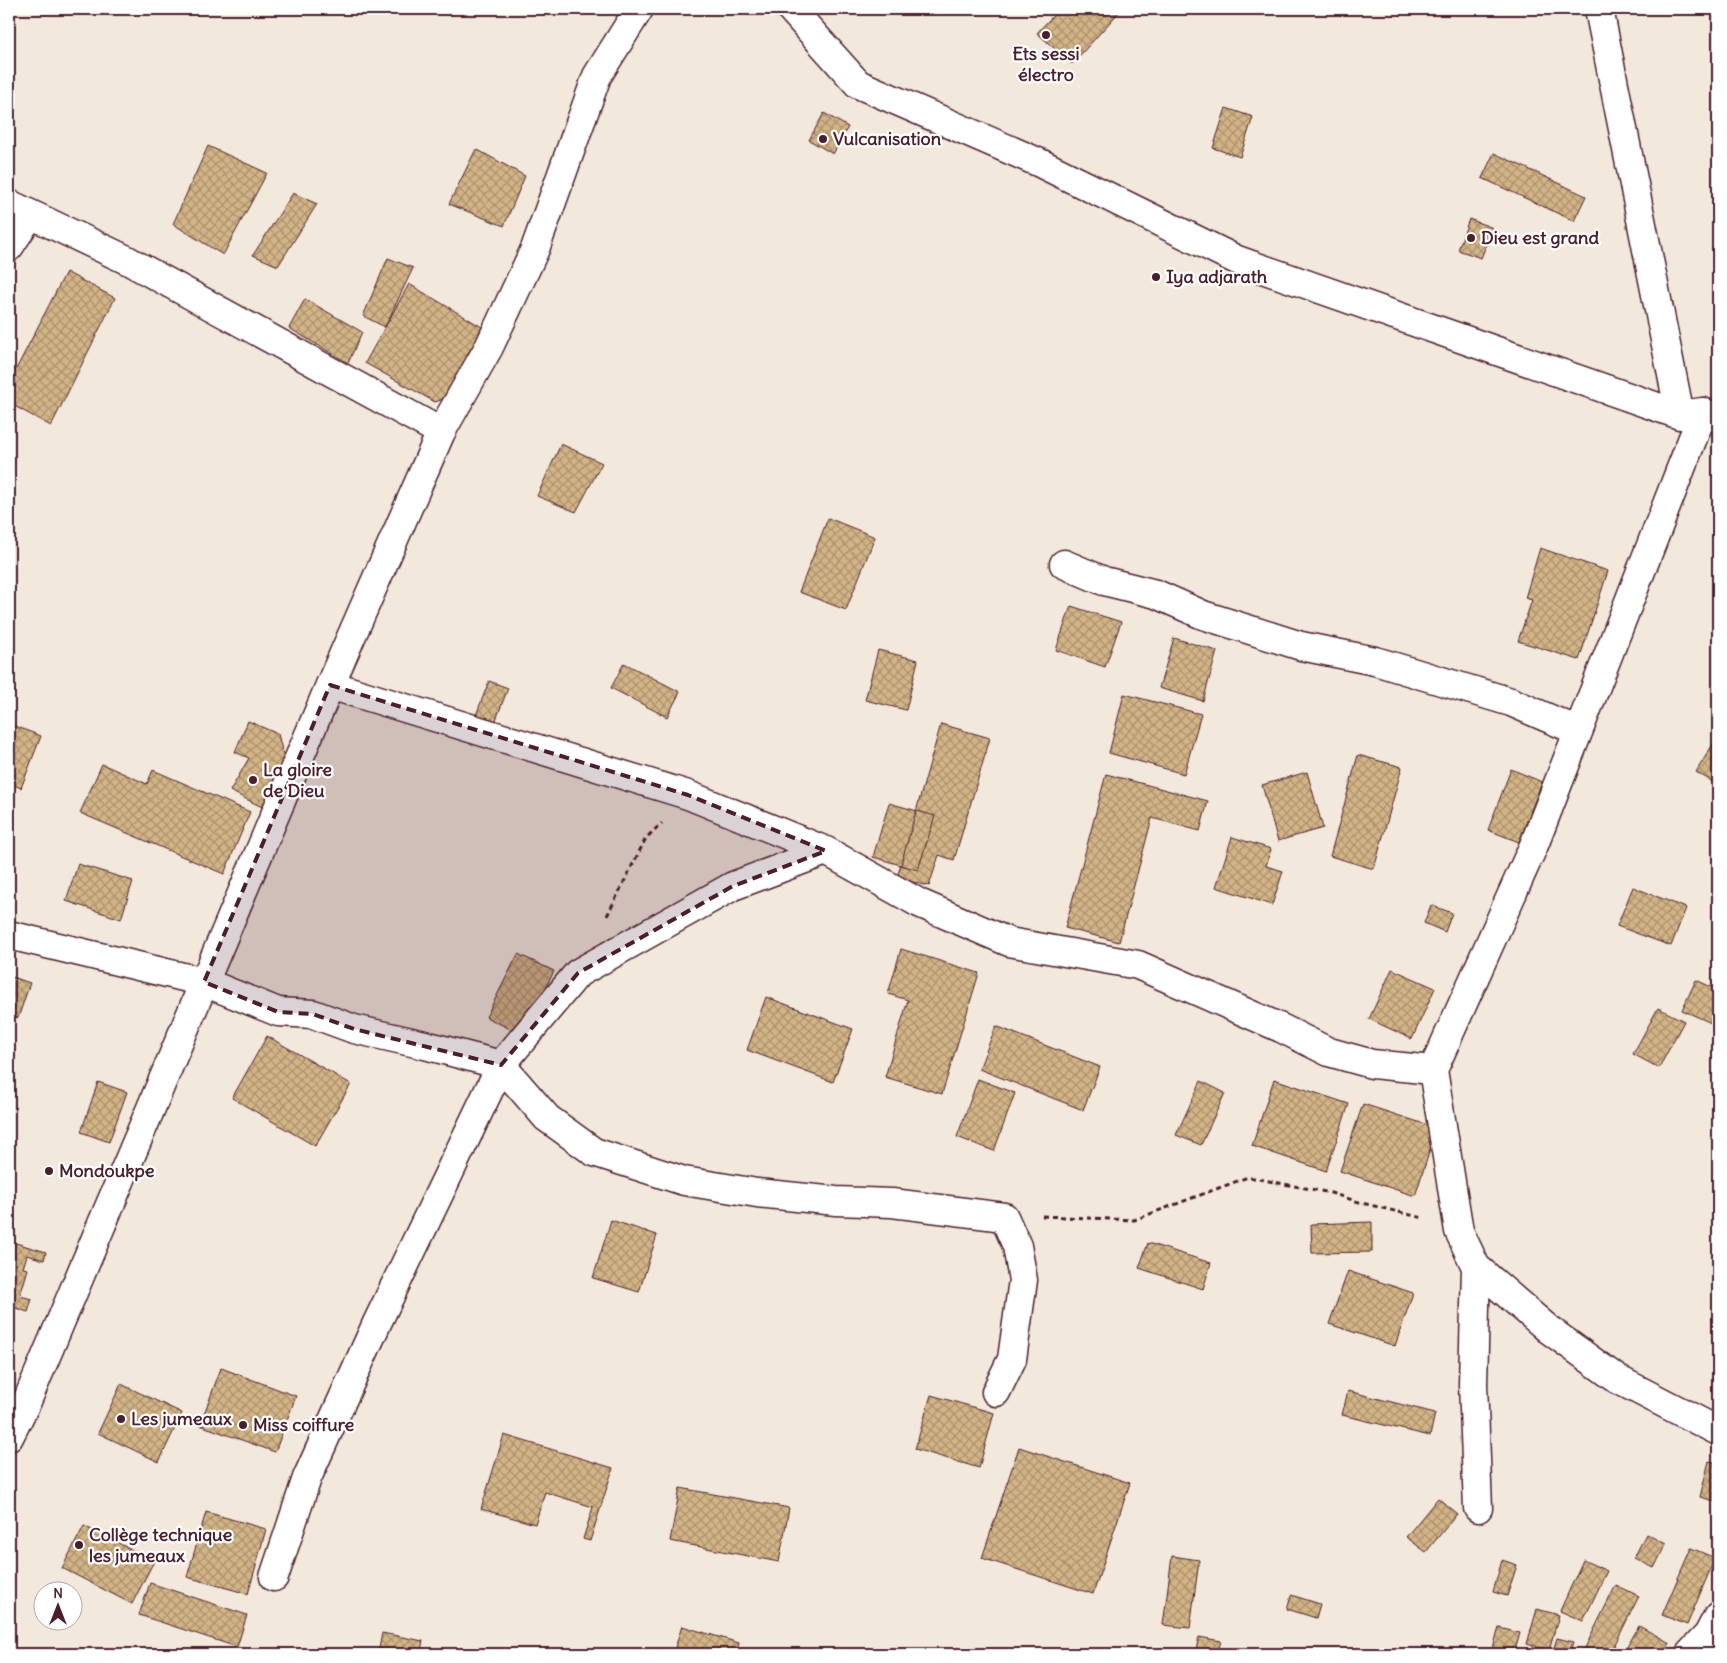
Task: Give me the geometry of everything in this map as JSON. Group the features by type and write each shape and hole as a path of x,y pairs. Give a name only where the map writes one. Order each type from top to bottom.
{"street":[{"path":"9,1438 27,1401 330,685 442,432 489,347 535,249 597,76 639,9"},
{"path":"792,9 858,84 1040,163 1237,260 1700,415"},
{"path":"1599,9 1700,415 1534,845 1433,1070 1458,1231 1476,1266 1548,1329 1617,1379 1718,1431"},
{"path":"9,246 19,210 127,260 442,432"},
{"path":"1064,564 1104,581 1156,594 1202,615 1301,646 1375,661 1511,702 1578,731"},
{"path":"330,685 688,795 826,851 919,903 1009,942 1138,964 1281,1028 1329,1052 1372,1064 1433,1070"},
{"path":"274,1577 306,1478 376,1323 501,1065 578,973 733,886 826,851"},
{"path":"9,935 204,982 278,1012 313,1014 354,1030 425,1045 501,1065 547,1118 594,1152 684,1181 757,1193 836,1201 892,1203 1004,1217 1016,1246 1023,1280 1012,1359 996,1392"},
{"path":"1476,1266 1473,1384 1478,1508"},
{"path":"1690,1654 1708,1635 1718,1616"}],"path":[{"path":"604,923 646,838 688,795"},
{"path":"1034,1216 1134,1220 1248,1177 1330,1193 1362,1203 1418,1216 1458,1231"}],"highlighted area":[{"path":"330,685 688,795 826,851 733,886 578,973 501,1065 354,1029 313,1014 278,1012 204,982"}],"building":[{"path":"1059,9 1118,9 1120,11 1072,64 1037,33"},
{"path":"1226,108 1253,117 1240,157 1213,148"},
{"path":"824,113 848,127 833,154 809,140"},
{"path":"208,146 267,173 223,255 173,224"},
{"path":"476,149 525,176 504,226 449,204"},
{"path":"1494,153 1586,196 1574,221 1482,178"},
{"path":"293,193 317,204 278,266 253,255"},
{"path":"1469,219 1493,228 1481,258 1458,250"},
{"path":"388,258 413,268 385,327 363,316"},
{"path":"66,272 115,298 51,426 9,403 9,383"},
{"path":"409,284 487,330 455,395 435,402 365,363"},
{"path":"305,299 362,332 348,363 289,328"},
{"path":"561,444 602,463 576,512 537,496"},
{"path":"828,518 875,537 846,610 799,592"},
{"path":"1540,548 1608,571 1579,660 1518,641 1532,600 1525,598"},
{"path":"1071,606 1121,622 1105,667 1056,650"},
{"path":"1174,638 1217,651 1203,701 1159,688"},
{"path":"878,650 918,660 906,710 865,700"},
{"path":"624,663 680,692 667,717 611,688"},
{"path":"489,681 508,688 494,725 475,718"},
{"path":"1124,694 1201,714 1184,774 1109,753"},
{"path":"248,721 278,734 285,762 262,807 230,791 249,758 235,752"},
{"path":"9,724 41,736 21,788 9,783"},
{"path":"941,724 990,738 954,860 939,855 929,886 897,878"},
{"path":"1718,736 1718,785 1696,772"},
{"path":"1358,755 1402,767 1374,869 1330,856"},
{"path":"102,764 147,784 153,770 250,812 224,874 80,813"},
{"path":"1511,769 1542,782 1519,842 1488,830"},
{"path":"1307,772 1323,828 1278,841 1262,785"},
{"path":"1106,774 1208,801 1200,831 1152,818 1119,942 1065,928"},
{"path":"889,803 935,816 918,870 873,857"},
{"path":"1232,837 1271,849 1266,866 1283,871 1272,905 1216,887"},
{"path":"78,864 133,881 121,919 66,901"},
{"path":"1633,887 1686,908 1671,946 1617,926"},
{"path":"1431,905 1452,913 1445,932 1424,923"},
{"path":"901,949 979,973 942,1094 885,1077 908,1000 888,994"},
{"path":"518,954 554,971 522,1035 486,1017"},
{"path":"1392,969 1435,988 1412,1039 1369,1019"},
{"path":"9,976 30,983 18,1018 9,1015"},
{"path":"1696,980 1718,990 1718,1026 1682,1010"},
{"path":"766,997 853,1029 833,1082 747,1050"},
{"path":"1658,1008 1684,1021 1659,1068 1633,1054"},
{"path":"996,1026 1100,1067 1083,1110 979,1069"},
{"path":"267,1036 351,1084 315,1146 232,1098"},
{"path":"978,1079 1015,1093 994,1151 957,1137"},
{"path":"1274,1079 1349,1104 1326,1171 1252,1146"},
{"path":"1201,1081 1225,1093 1201,1145 1176,1135"},
{"path":"98,1082 127,1092 109,1142 81,1132"},
{"path":"1363,1104 1437,1128 1415,1196 1340,1171"},
{"path":"611,1220 657,1235 639,1292 593,1278"},
{"path":"1372,1222 1372,1252 1312,1253 1311,1224"},
{"path":"9,1241 46,1252 44,1260 27,1255 23,1268 28,1269 20,1296 32,1299 28,1312 9,1306"},
{"path":"1148,1243 1211,1263 1203,1289 1139,1268"},
{"path":"1348,1271 1413,1293 1395,1346 1329,1324"},
{"path":"221,1368 296,1396 275,1452 200,1425"},
{"path":"121,1384 182,1413 159,1462 98,1433"},
{"path":"1348,1391 1435,1413 1430,1436 1342,1415"},
{"path":"931,1395 994,1413 979,1468 915,1449"},
{"path":"504,1435 613,1468 590,1541 583,1539 593,1507 545,1492 535,1524 481,1509"},
{"path":"1019,1447 1130,1483 1093,1594 982,1558"},
{"path":"1709,1461 1718,1463 1718,1502 1700,1497"},
{"path":"680,1488 789,1508 779,1562 670,1541"},
{"path":"1438,1498 1457,1514 1426,1552 1406,1537"},
{"path":"206,1512 266,1529 248,1594 187,1577"},
{"path":"84,1526 154,1561 132,1604 62,1568"},
{"path":"1646,1534 1666,1544 1654,1568 1634,1558"},
{"path":"1691,1548 1715,1558 1687,1625 1662,1615"},
{"path":"1172,1556 1199,1560 1190,1628 1163,1625"},
{"path":"1502,1560 1517,1565 1507,1596 1493,1592"},
{"path":"1583,1560 1607,1571 1583,1621 1560,1611"},
{"path":"150,1583 247,1615 237,1647 139,1615"},
{"path":"1616,1585 1639,1596 1610,1654 1582,1654"},
{"path":"1291,1595 1320,1604 1316,1618 1287,1609"},
{"path":"1537,1609 1559,1615 1549,1650 1527,1644"},
{"path":"682,1626 739,1643 736,1654 673,1654"},
{"path":"1639,1626 1670,1643 1664,1654 1623,1654"},
{"path":"1499,1628 1520,1633 1514,1654 1491,1654"},
{"path":"382,1633 423,1641 420,1654 378,1654"},
{"path":"1199,1637 1221,1641 1217,1654 1195,1654"},
{"path":"1557,1638 1573,1642 1569,1654 1552,1654"}],"place":[{"name":"Ets sessi électro","path":"1046,35"},
{"name":"Vulcanisation","path":"823,139"},
{"name":"Dieu est grand","path":"1471,238"},
{"name":"Iya adjarath","path":"1156,277"},
{"name":"La gloire de Dieu","path":"253,780"},
{"name":"Mondoukpe","path":"49,1171"},
{"name":"Les jumeaux","path":"121,1419"},
{"name":"Miss coiffure","path":"243,1425"},
{"name":"Collège technique les jumeaux","path":"79,1545"}]}
